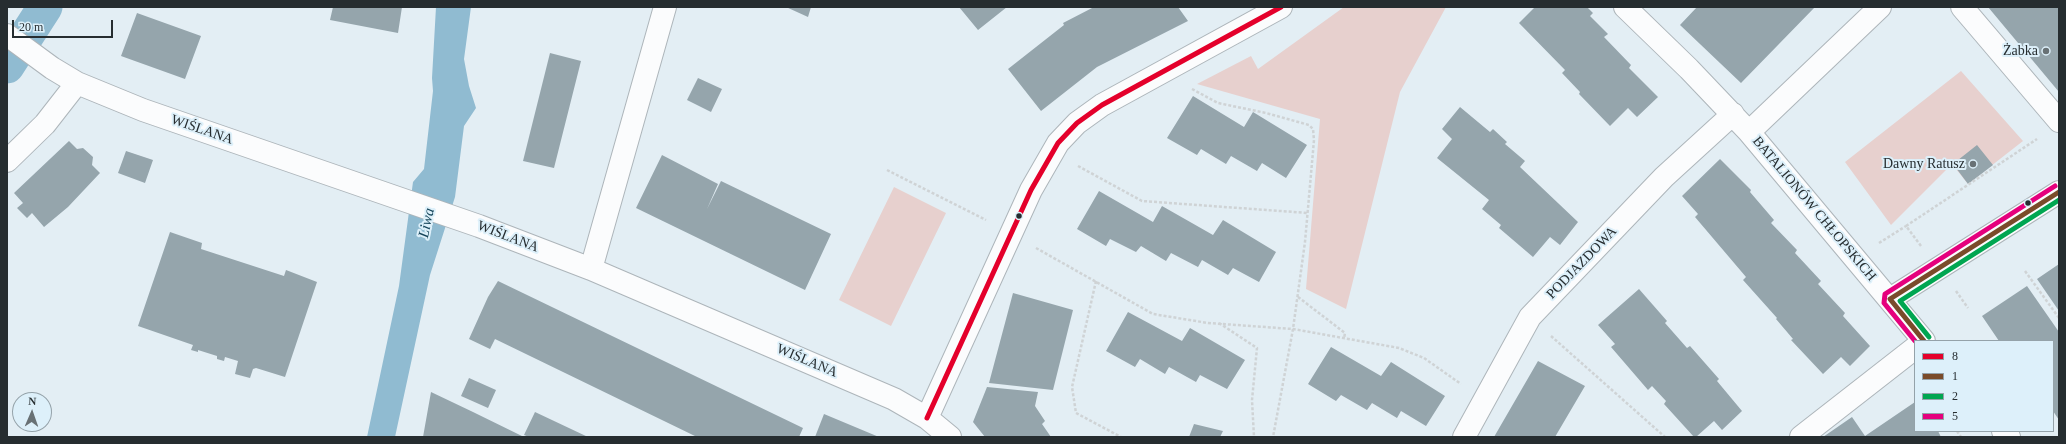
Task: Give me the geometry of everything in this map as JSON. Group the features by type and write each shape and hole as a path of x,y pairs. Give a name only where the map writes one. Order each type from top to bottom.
{"street":[{"path":"590,269 665,7"},
{"path":"927,418 1031,190 1058,143 1077,123 1102,105 1281,7"},
{"name":"BATALIONÓW CHŁOPSKICH","path":"1625,7 1689,68 1749,132 1923,340"},
{"path":"1749,132 1880,7"},
{"path":"1962,7 2059,121"},
{"name":"WIŚLANA","path":"7,35 52,68 77,83 143,110 390,194 479,226 590,269 894,398 927,418 950,437"},
{"path":"7,161 45,124 77,83"},
{"name":"PODJAZDOWA","path":"1464,437 1483,399 1530,317 1664,177 1732,114"},
{"path":"1890,300 2059,192"},
{"path":"1801,437 1914,349"}],"path":[{"path":"1187,86 1218,103 1266,113 1309,125 1313,129 1314,140 1308,213 1298,297 1273,437"},
{"path":"1968,308 1906,226 2042,136"},
{"path":"1077,166 1142,201 1308,213"},
{"path":"887,170 1011,233 1153,314 1219,323 1293,329 1399,348 1424,358 1483,399"},
{"path":"2026,271 2059,318"},
{"path":"1096,281 1072,387 1076,413 1121,437"},
{"path":"1298,297 1345,332 1344,339"},
{"path":"1530,317 1665,437"},
{"path":"1219,323 1257,348 1252,400 1254,437"}],"shaded area":[{"path":"1344,7 1446,7 1400,92 1346,309 1306,289 1320,119 1197,84 1251,56 1258,69"},
{"path":"1961,71 2023,141 1968,184 1952,164 1891,225 1845,162"},
{"path":"894,187 946,213 891,326 839,300"}],"water":[{"name":"Liwa","path":"436,7 471,7 464,59 469,86 476,108 464,126 455,197 430,275 395,437 367,437 399,286 413,182 424,169 433,91 432,78"}],"building":[{"path":"333,7 402,7 398,33 330,20"},
{"path":"786,7 811,7 808,17"},
{"path":"959,7 1007,7 978,30"},
{"path":"1094,7 1178,7 1188,21 1097,67 1041,111 1008,69 1064,25 1063,23"},
{"path":"1535,7 1587,7 1593,13 1590,16 1608,34 1604,37 1631,65 1629,68 1658,97 1637,117 1628,108 1610,126 1579,94 1580,92 1562,73 1565,70 1519,23"},
{"path":"1697,7 1815,7 1741,83 1680,25"},
{"path":"1988,7 2059,7 2059,92"},
{"path":"137,13 201,36 185,79 121,56"},
{"path":"550,53 581,61 554,168 523,161"},
{"path":"698,78 722,89 711,112 687,100"},
{"path":"1193,96 1244,127 1253,112 1307,145 1286,178 1262,163 1257,171 1231,156 1226,164 1201,149 1197,155 1167,138"},
{"path":"1460,107 1490,132 1493,129 1507,142 1505,144 1525,161 1520,167 1578,222 1560,245 1550,237 1533,257 1499,228 1501,225 1482,209 1489,200 1437,158 1452,139 1442,129"},
{"path":"69,141 77,149 83,148 93,157 92,165 100,173 68,207 44,227 32,213 27,218 17,208 23,203 14,193"},
{"name":"Dawny Ratusz","path":"1977,145 1993,165 1968,184 1953,164"},
{"path":"126,151 153,160 145,183 118,173"},
{"path":"662,155 718,184 707,209 721,181 831,234 805,290 636,208"},
{"path":"1720,159 1751,190 1750,192 1774,220 1771,223 1797,250 1795,253 1821,281 1818,284 1845,313 1843,316 1870,346 1850,366 1841,357 1823,374 1791,340 1793,339 1776,319 1777,318 1743,280 1746,277 1695,217 1698,214 1682,196"},
{"path":"1099,191 1153,222 1162,206 1213,235 1223,220 1276,252 1259,282 1233,268 1228,275 1202,260 1198,267 1171,253 1166,261 1141,246 1136,252 1110,239 1106,246 1077,229"},
{"path":"170,232 202,243 201,249 284,276 286,270 317,282 285,377 256,368 253,369 250,378 235,374 238,361 225,357 224,361 217,359 217,356 198,350 198,352 191,350 193,345 138,326"},
{"path":"2059,264 2059,311 2037,279"},
{"path":"498,281 803,428 799,437 697,437 495,339 490,349 469,339 488,297"},
{"path":"2027,286 2059,332 2059,420 2054,412 2054,340 1998,340 1982,316"},
{"path":"1639,289 1667,321 1665,323 1687,348 1690,346 1719,379 1717,381 1742,411 1722,430 1714,421 1696,437 1694,437 1664,404 1666,401 1652,386 1648,390 1611,347 1615,344 1598,325"},
{"path":"1013,293 1073,310 1053,390 989,383"},
{"path":"1128,312 1182,341 1190,328 1245,360 1227,389 1200,375 1196,382 1169,367 1165,374 1140,359 1135,367 1106,351"},
{"path":"1331,347 1381,376 1391,362 1445,396 1426,426 1401,411 1397,418 1372,403 1367,410 1341,395 1336,401 1308,384"},
{"path":"1538,361 1585,386 1555,437 1494,437"},
{"path":"469,378 496,390 488,408 461,396"},
{"path":"987,387 1038,392 1035,406 1045,421 1042,424 1051,437 985,437 973,422"},
{"path":"431,392 473,412 524,437 423,437"},
{"path":"1914,403 1914,432 1938,432 1941,437 1823,437 1852,417 1865,436"},
{"path":"535,412 588,437 529,437 524,435"},
{"path":"824,414 879,437 815,437"},
{"path":"1194,424 1223,431 1220,437 1189,437"}],"waterway":[{"path":"7,66 45,7"}],"transit line":[{"name":"8","path":"927,418 1031,190 1058,143 1077,123 1102,105 1281,7"},
{"name":"5","path":"1914,340 1884,303 1885,294 2055,186"},
{"name":"1","path":"1923,340 1890,299 2059,192"},
{"name":"2","path":"1929,337 1900,301 2059,200"}],"place":[{"name":"Żabka","path":"2046,51"},
{"name":"Dawny Ratusz","path":"1973,164"}]}
